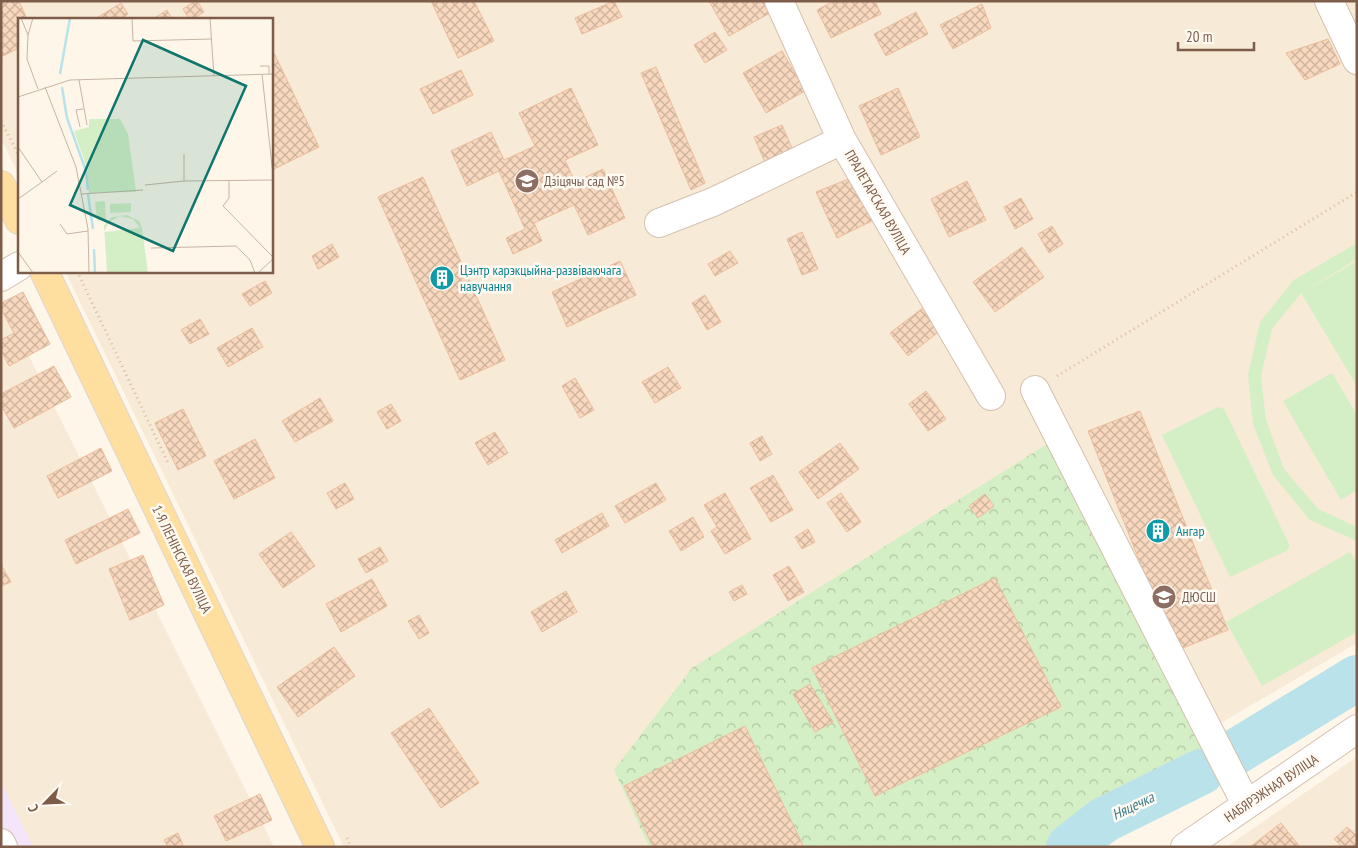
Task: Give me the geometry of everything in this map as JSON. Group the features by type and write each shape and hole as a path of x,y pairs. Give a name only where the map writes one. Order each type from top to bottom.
{"main road":[{"path":"1,185 18,218"},
{"name":"1-Я ЛЕНІНСКАЯ ВУЛІЦА","path":"44,272 320,847"}],"street":[{"name":"ПРАЛЕТАРСКАЯ ВУЛІЦА","path":"779,1 842,140 991,396"},
{"path":"1329,1 1357,60"},
{"path":"659,223 713,202 842,140"},
{"path":"1,277 18,267"},
{"path":"1035,390 1246,804"},
{"name":"НАБЯРЭЖНАЯ ВУЛІЦА","path":"1185,847 1357,729"},
{"path":"1,843 3,847"}],"path":[{"path":"1,121 18,154"},
{"path":"1035,390 1357,192"}],"shaded area":[{"path":"1,1 1357,1 1357,643 1209,730 614,770 649,847 344,847 65,272 272,272 272,18 18,18 18,173 1,139"},
{"path":"1,300 274,847 1,847"},
{"path":"1357,757 1357,847 1226,847"},
{"path":"1,782 33,847 1,847"}],"green space":[{"path":"1357,243 1357,259 1302,293 1357,261 1357,386 1301,293 1272,329 1261,376 1266,420 1284,469 1318,509 1357,527 1357,541 1310,520 1273,475 1253,424 1248,375 1260,322 1294,280"},
{"path":"1332,373 1357,415 1357,490 1341,500 1283,401"},
{"path":"1218,407 1224,409 1289,544 1289,548 1286,551 1230,577 1162,435"},
{"path":"1069,430 1220,753 1112,802 1049,847 649,847 614,770 692,668"},
{"path":"1350,552 1357,563 1357,632 1262,686 1226,622"}],"building":[{"path":"1,1 19,1 27,18 18,18 18,48 3,56 1,52"},
{"path":"197,1 204,12 195,18 188,18 183,9"},
{"path":"431,1 474,1 494,41 458,58"},
{"path":"614,1 622,17 582,34 575,18"},
{"path":"709,1 763,1 770,13 729,36"},
{"path":"834,1 875,1 881,14 831,38 817,10"},
{"path":"121,3 128,14 122,18 97,18"},
{"path":"982,4 991,28 953,49 940,25"},
{"path":"167,10 171,18 155,18"},
{"path":"916,12 928,34 886,56 874,34"},
{"path":"715,32 727,50 705,63 694,45"},
{"path":"1328,39 1340,64 1305,80 1286,53"},
{"path":"782,51 805,91 766,113 743,73"},
{"path":"274,53 319,147 274,169 272,166 272,54"},
{"path":"656,67 705,183 691,190 641,73"},
{"path":"461,70 473,95 433,114 420,89"},
{"name":"Дзіцячы сад №5","path":"571,88 598,145 565,160 575,182 603,169 625,218 588,235 574,205 534,223 542,241 513,254 506,238 525,229 499,171 467,186 451,151 491,132 504,160 535,146 519,113"},
{"path":"898,88 920,137 881,155 859,106"},
{"path":"782,125 795,155 767,167 754,137"},
{"name":"Цэнтр карэкцыйна-развіваючага навучання","path":"423,177 505,360 460,380 378,197"},
{"path":"851,178 874,220 837,238 816,192"},
{"path":"967,181 986,220 949,237 931,199"},
{"path":"1021,198 1033,219 1015,229 1004,207"},
{"path":"1052,226 1063,244 1049,253 1038,234"},
{"path":"802,232 818,269 802,275 787,239"},
{"path":"332,244 339,257 318,269 312,256"},
{"path":"1022,247 1044,277 995,312 973,282"},
{"path":"730,251 738,263 715,276 708,264"},
{"path":"620,261 636,295 567,327 552,292"},
{"path":"265,281 272,293 250,306 242,294"},
{"path":"23,292 50,344 9,366 1,350 1,340 14,333 1,309 1,303"},
{"path":"705,295 721,322 707,330 692,303"},
{"path":"924,307 941,330 908,356 890,333"},
{"path":"200,319 209,334 190,344 181,330"},
{"path":"252,328 263,347 228,367 217,348"},
{"path":"54,366 71,397 14,428 1,405 1,394"},
{"path":"668,367 681,388 655,403 642,382"},
{"path":"575,378 594,410 580,418 562,386"},
{"path":"926,391 946,419 928,431 909,404"},
{"path":"320,398 333,421 295,442 282,421"},
{"path":"391,404 401,421 387,429 377,412"},
{"path":"183,409 206,456 178,470 155,423"},
{"name":"Ангар","path":"1140,411 1228,630 1175,651 1088,431"},
{"path":"495,432 508,453 488,465 475,443"},
{"path":"762,436 772,454 760,461 750,443"},
{"path":"255,439 275,478 234,499 214,461"},
{"path":"840,443 859,469 818,499 799,472"},
{"path":"101,448 112,471 58,498 47,476"},
{"path":"773,475 793,510 771,522 750,488"},
{"path":"345,483 354,499 336,509 327,493"},
{"path":"656,483 666,500 625,523 615,506"},
{"path":"725,493 751,539 725,554 711,531 717,527 704,505"},
{"path":"841,493 861,522 847,532 827,503"},
{"path":"985,494 994,506 978,518 969,506"},
{"path":"128,509 140,533 76,564 65,540"},
{"path":"602,513 609,526 562,553 555,540"},
{"path":"693,517 704,537 681,551 669,531"},
{"path":"808,529 815,542 802,549 795,537"},
{"path":"291,532 315,566 283,588 259,554"},
{"path":"380,547 388,561 366,573 358,559"},
{"path":"143,555 164,605 130,620 109,569"},
{"path":"1,565 11,582 1,586"},
{"path":"789,566 804,592 788,601 773,575"},
{"path":"995,578 1061,707 875,796 812,668"},
{"path":"372,579 387,606 341,632 326,604"},
{"path":"742,585 747,594 734,601 729,592"},
{"path":"566,591 577,612 542,632 531,612"},
{"path":"419,615 429,633 419,639 408,621"},
{"path":"334,647 355,676 298,717 277,687"},
{"path":"810,684 833,722 815,732 793,694"},
{"path":"429,708 479,783 441,808 391,733"},
{"path":"745,726 804,847 653,847 624,786"},
{"path":"260,794 272,820 226,841 214,816"},
{"path":"1281,823 1300,847 1250,847"},
{"path":"1347,827 1357,836 1357,847 1342,847 1334,839"},
{"path":"178,833 183,845 180,847 168,847 164,840"}],"waterway":[{"name":"Няцечка","path":"1229,756 1357,678"},
{"name":"Няцечка","path":"1069,847 1104,820 1201,772"}],"place":[{"name":"Дзіцячы сад №5","path":"527,181"},
{"name":"Цэнтр карэкцыйна-развіваючага навучання","path":"442,278"},
{"name":"Ангар","path":"1158,531"},
{"name":"ДЮСШ","path":"1164,597"}]}
